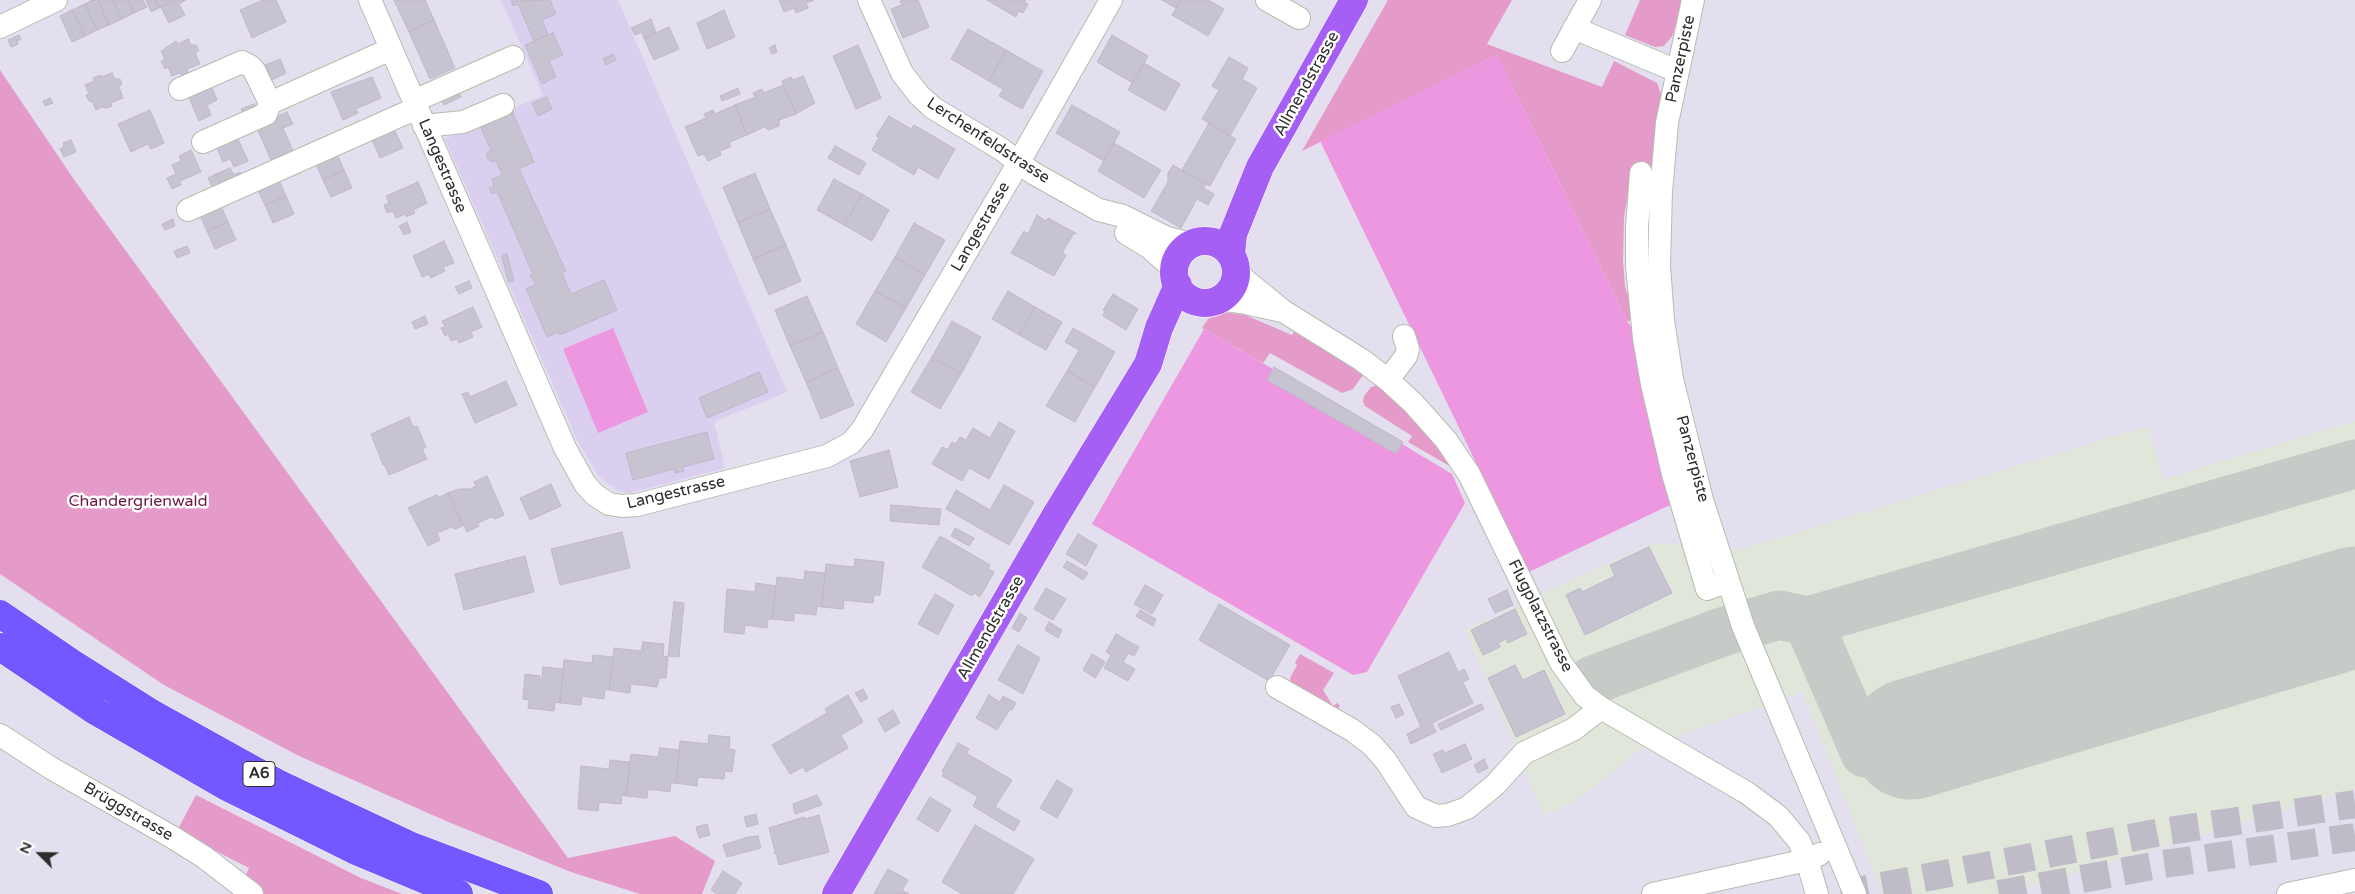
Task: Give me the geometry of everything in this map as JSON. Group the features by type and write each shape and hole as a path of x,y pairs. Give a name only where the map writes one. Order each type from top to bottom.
{"highway":[{"name":"A6","path":"0,614 72,663 153,714 279,784 409,845 539,894"},
{"name":"A6","path":"0,647 97,712 225,786 354,850 459,894"}],"main road":[{"name":"Allmendstrasse","path":"1234,262 1232,234 1260,167 1354,0"},
{"name":"Allmendstrasse","path":"1196,242 1215,224 1228,203 1260,167"},
{"path":"1196,242 1218,244 1234,262 1230,288 1211,301 1186,296 1176,279 1178,257 1196,242"},
{"name":"Allmendstrasse","path":"1148,364 1176,279"},
{"name":"Allmendstrasse","path":"836,894 1056,515 1148,364 1175,336 1188,315 1211,301"}],"street":[{"path":"0,27 56,0"},
{"name":"Langestrasse","path":"370,0 565,448 585,484 595,495 609,504 622,506 637,505 827,456 851,443 862,430 1019,162 1111,0"},
{"name":"Lerchenfeldstrasse","path":"869,0 902,73 918,95 949,118 1099,210 1117,228 1160,257 1176,279"},
{"path":"1267,0 1299,18"},
{"path":"1562,51 1590,0"},
{"name":"Panzerpiste","path":"1693,0 1667,123 1661,192 1659,266 1663,320 1672,379 1702,500 1728,581 1754,654 1855,894"},
{"path":"1574,28 1677,71"},
{"path":"270,103 391,49"},
{"path":"188,210 418,111 513,57"},
{"path":"180,89 236,64 246,63 254,70 270,103 266,114 203,142"},
{"path":"418,111 463,122 503,105"},
{"path":"1641,173 1636,228 1637,266 1644,338 1654,394 1673,474 1706,589 1728,581"},
{"name":"Lerchenfeldstrasse","path":"1099,210 1124,216 1167,238 1196,242"},
{"name":"Flugplatzstrasse","path":"1234,262 1244,279 1283,311 1362,360 1388,380 1412,403 1455,452 1482,498 1498,546 1561,663 1585,696 1601,708 1764,804 1789,827 1799,841 1807,860 1816,894"},
{"name":"Flugplatzstrasse","path":"1211,301 1283,311"},
{"path":"1388,380 1406,356 1408,349 1404,336"},
{"path":"1277,686 1352,730 1372,745 1386,761 1416,807 1436,816 1448,815 1467,808 1495,785 1524,753 1574,729 1601,708"},
{"name":"Brüggstrasse","path":"0,735 193,850 252,894"},
{"path":"1653,894 1807,860 1834,847"},
{"path":"2288,894 2355,880"}],"shaded area":[{"path":"501,0 618,0 787,392 714,422 725,468 629,493 618,491 599,477 577,440 445,139 543,95"},
{"path":"1497,55 1632,328 1672,504 1529,572 1320,141"},
{"path":"613,328 648,412 598,433 563,349"},
{"path":"1204,329 1273,369 1274,367 1452,474 1465,503 1367,672 1353,675 1092,524"},
{"path":"2355,421 2355,789 2005,894 1882,894 1803,692 1639,750 1580,798 1544,816 1465,630 1652,543 1742,549 2148,426 2164,479"}],"green space":[{"path":"1388,0 1512,0 1487,44 1602,87 1614,61 1657,83 1661,94 1651,173 1632,190 1627,199 1624,218 1623,260 1625,287 1637,319 1627,321 1497,55 1302,151"},
{"path":"1640,0 1682,0 1673,35 1664,46 1655,47 1625,35"},
{"name":"Chandergrienwald","path":"0,70 75,181 568,858 675,836 715,861 702,894 640,894 571,872 446,821 299,756 164,685 0,574"},
{"path":"1223,312 1245,315 1292,335 1295,330 1363,375 1353,389 1342,393 1270,353 1263,363 1202,328 1208,319"},
{"path":"1378,385 1424,429 1453,468 1408,442 1412,436 1365,406 1363,402 1364,396 1371,387"},
{"path":"1300,654 1334,673 1323,690 1333,706 1337,703 1340,706 1336,710 1293,691 1290,678"},
{"path":"196,795 361,878 402,894 258,894 243,881 249,868 177,831"}],"building":[{"path":"92,0 98,0 109,25 97,30 85,4"},
{"path":"98,0 113,0 122,19 109,25"},
{"path":"113,0 128,0 134,13 122,19"},
{"path":"128,0 143,0 147,7 134,13"},
{"path":"146,0 155,0 159,8 151,12"},
{"path":"155,0 167,0 169,3 159,8"},
{"path":"167,0 186,0 179,4 185,15 169,23 161,7 169,3"},
{"path":"263,0 276,0 286,22 252,38 240,10"},
{"path":"394,0 425,0 434,20 409,32"},
{"path":"550,0 556,14 542,20 548,35 534,41 518,4 513,6 511,1"},
{"path":"779,0 814,0 806,3 808,8 796,13 794,8 784,12"},
{"path":"902,0 918,0 929,27 903,38 891,9 902,5 900,1"},
{"path":"987,0 1026,0 1024,2 1028,4 1023,13 1019,11 1016,17"},
{"path":"1162,0 1181,0 1176,8"},
{"path":"1181,0 1208,0 1224,9 1208,36 1172,15"},
{"path":"85,4 97,30 85,36 72,10"},
{"path":"72,10 85,36 72,42 60,16"},
{"path":"724,10 735,37 707,49 697,23"},
{"path":"651,19 656,33 644,38 642,32 635,35 631,28"},
{"path":"434,20 455,68 430,79 409,32"},
{"path":"669,27 679,49 654,60 644,38"},
{"path":"968,29 1006,50 989,81 951,59"},
{"path":"553,33 563,55 549,61 556,77 542,84 525,45"},
{"path":"19,35 21,39 17,41 18,44 11,47 8,40"},
{"path":"1112,35 1148,56 1133,83 1097,62"},
{"path":"188,39 191,45 196,45 199,50 195,53 200,64 187,69 188,72 182,75 179,73 172,76 168,67 165,69 161,61 165,60 161,51 176,41 178,44"},
{"path":"775,45 777,52 772,54 769,48"},
{"path":"858,45 881,98 856,109 833,56"},
{"path":"1006,50 1043,71 1022,109 999,96 1003,89 989,81"},
{"path":"613,54 616,60 606,65 603,59"},
{"path":"1229,57 1248,68 1242,79 1257,88 1230,136 1202,119 1219,90 1212,86"},
{"path":"280,59 286,73 272,80 265,65"},
{"path":"1144,63 1180,84 1165,111 1128,90"},
{"path":"112,73 115,79 120,79 122,84 119,87 123,98 111,103 112,106 96,110 92,101 90,102 87,98 86,95 89,94 85,85 94,81 93,78"},
{"path":"803,76 815,103 796,114 782,81 791,77 793,80"},
{"path":"372,77 381,98 356,109 358,113 343,120 331,92"},
{"path":"210,83 217,100 207,105 211,115 199,121 187,93"},
{"path":"783,85 796,114 779,120 779,126 769,130 764,127 747,135 735,105 755,97 753,93 762,89 764,93"},
{"path":"738,88 740,94 722,101 720,96"},
{"path":"458,91 461,97 444,105 441,99"},
{"path":"547,97 552,109 538,116 532,103"},
{"path":"50,98 53,103 45,106 43,101"},
{"path":"254,104 258,112 244,117 241,109"},
{"path":"735,105 747,135 730,142 730,147 720,151 721,155 708,161 704,154 698,156 685,127 706,118 704,114 713,110 715,114"},
{"path":"1072,105 1120,132 1104,161 1056,133"},
{"path":"150,110 164,143 151,149 148,144 131,152 118,124"},
{"path":"512,111 534,162 519,169 566,271 562,273 571,294 604,280 617,310 560,335 559,332 547,337 526,289 536,284 530,275 533,274 497,192 492,194 489,188 494,186 492,179 502,175 496,161 491,162 487,158 487,153 491,150 480,126"},
{"path":"287,112 293,124 283,128 293,151 271,160 256,126"},
{"path":"889,116 911,129 914,125 955,149 938,179 918,167 914,175 872,150 879,137 876,136"},
{"path":"1209,123 1236,139 1210,186 1182,170"},
{"path":"393,127 403,148 380,158 371,137"},
{"path":"237,137 248,161 234,167 230,159 223,162 216,146"},
{"path":"71,140 76,152 64,157 60,149 64,147 63,143"},
{"path":"1114,143 1161,170 1144,198 1098,171"},
{"path":"835,146 866,163 859,175 828,158"},
{"path":"191,150 201,172 180,181 181,185 172,189 167,178 176,174 172,165 181,161 179,156"},
{"path":"336,152 344,170 323,180 315,162"},
{"path":"1173,165 1206,184 1203,188 1214,194 1208,205 1197,199 1181,228 1151,211 1168,182 1168,173"},
{"path":"230,168 234,175 240,172 244,180 223,189 216,174"},
{"path":"344,170 352,188 331,197 323,180"},
{"path":"755,173 770,209 738,223 723,187"},
{"path":"216,174 223,189 215,193 208,178"},
{"path":"278,178 286,196 265,205 257,188"},
{"path":"834,179 862,194 844,225 817,210"},
{"path":"418,182 427,203 413,210 415,213 406,217 405,214 396,218 393,211 387,213 384,205 389,203 386,196"},
{"path":"862,194 889,210 872,241 844,225"},
{"path":"286,196 294,214 273,223 265,205"},
{"path":"220,204 228,222 207,231 199,213"},
{"path":"770,209 786,245 753,259 738,223"},
{"path":"1037,215 1046,221 1048,218 1077,234 1074,233 1062,253 1066,255 1054,276 1011,253 1024,231 1028,234"},
{"path":"173,219 175,226 165,230 162,224"},
{"path":"228,222 236,240 215,249 207,231"},
{"path":"407,222 411,232 404,235 399,226"},
{"path":"914,223 945,240 925,275 895,257"},
{"path":"444,241 454,263 443,267 445,271 431,278 429,274 422,277 413,256"},
{"path":"786,245 801,281 769,295 753,259"},
{"path":"187,246 190,253 177,258 174,251"},
{"path":"507,254 514,281 508,282 502,256"},
{"path":"895,257 925,275 906,308 875,291"},
{"path":"469,281 472,288 459,294 455,287"},
{"path":"875,291 906,308 886,342 856,324"},
{"path":"1008,291 1035,307 1019,335 992,319"},
{"path":"1113,294 1138,309 1126,330 1103,316 1105,311 1103,310"},
{"path":"807,296 823,332 790,346 775,310"},
{"path":"473,307 482,327 471,332 473,337 459,343 457,339 451,341 448,334 445,336 441,328 445,327 442,321"},
{"path":"1035,307 1062,322 1046,350 1019,335"},
{"path":"425,316 428,324 415,329 412,322"},
{"path":"952,321 981,337 961,374 932,357"},
{"path":"1073,328 1115,352 1095,387 1067,371 1079,350 1065,342"},
{"path":"823,332 838,368 806,382 790,346"},
{"path":"932,357 961,374 940,409 911,392"},
{"path":"1274,367 1403,442 1396,454 1267,380"},
{"path":"838,368 854,405 821,419 806,382"},
{"path":"1067,371 1095,387 1075,422 1046,406"},
{"path":"759,372 768,392 707,418 699,398"},
{"path":"506,381 517,405 475,423 462,394 468,392 470,397"},
{"path":"409,417 413,427 417,426 426,447 422,449 427,459 389,475 371,434"},
{"path":"999,422 1015,431 989,479 969,468 962,481 932,464 942,447 948,450 952,442 956,444 960,437 966,440 973,428 990,438"},
{"path":"707,432 714,459 683,467 684,471 675,473 674,469 633,480 626,453"},
{"path":"889,450 898,487 860,497 850,461"},
{"path":"487,476 504,515 495,519 491,517 478,523 479,526 467,532 448,493 459,489 470,489 476,486 474,482"},
{"path":"551,484 561,506 530,520 520,498"},
{"path":"1004,485 1034,502 1009,545 946,509 956,490 990,510"},
{"path":"448,493 463,526 455,529 451,527 437,533 440,540 428,546 408,508 436,495 440,497"},
{"path":"891,505 941,509 939,525 890,521"},
{"path":"955,528 974,538 969,546 951,536"},
{"path":"622,532 630,568 560,585 551,549"},
{"path":"1078,534 1097,545 1086,566 1066,554"},
{"path":"940,536 990,565 988,569 994,572 980,597 974,593 972,596 922,567"},
{"path":"1649,547 1672,593 1585,635 1566,595 1580,588 1582,592 1615,576 1610,565"},
{"path":"525,556 534,592 464,610 455,574"},
{"path":"855,559 884,562 880,595 874,595 873,603 844,600 843,609 822,607 826,564 854,567"},
{"path":"1067,561 1088,573 1083,580 1063,567"},
{"path":"805,571 825,573 822,607 817,606 816,615 794,613 794,621 772,619 777,577 804,580"},
{"path":"756,583 776,586 772,619 768,619 767,628 745,625 744,634 724,632 727,589 755,592"},
{"path":"1145,585 1163,595 1152,614 1134,604"},
{"path":"1046,588 1066,599 1053,620 1034,609"},
{"path":"1507,590 1513,605 1495,613 1488,599"},
{"path":"935,594 954,605 938,635 918,624"},
{"path":"674,602 684,603 679,657 668,656"},
{"path":"1219,604 1290,645 1269,681 1199,640"},
{"path":"1515,609 1527,634 1508,643 1506,639 1498,643 1500,647 1483,655 1471,630"},
{"path":"1140,610 1156,619 1153,626 1136,616"},
{"path":"1020,613 1027,618 1019,632 1012,628"},
{"path":"1049,622 1062,630 1058,638 1045,630"},
{"path":"1116,634 1139,647 1134,656 1128,653 1123,662 1135,669 1128,681 1104,668 1111,655 1106,652"},
{"path":"643,642 664,644 663,656 668,657 666,678 659,678 657,687 631,684 630,693 609,690 614,648 641,651"},
{"path":"1018,645 1040,658 1023,694 998,680"},
{"path":"1449,652 1458,672 1464,669 1469,679 1463,682 1473,703 1432,723 1436,732 1411,744 1407,734 1421,727 1398,676"},
{"path":"1092,654 1105,662 1095,678 1083,670"},
{"path":"593,655 613,657 609,690 605,690 604,699 582,696 581,705 560,703 564,660 592,663"},
{"path":"1515,665 1523,680 1544,670 1565,714 1516,737 1488,678"},
{"path":"543,667 563,669 560,703 555,702 554,711 528,708 529,700 523,699 525,674 540,676 542,680"},
{"path":"863,689 868,698 861,702 855,693"},
{"path":"848,695 863,722 841,735 848,748 806,772 803,767 790,774 772,745 827,713 825,709"},
{"path":"989,695 1000,702 1003,696 1016,703 997,730 976,718"},
{"path":"1399,704 1404,714 1396,718 1391,707"},
{"path":"1481,704 1484,709 1441,730 1438,724"},
{"path":"893,710 900,723 885,732 878,719"},
{"path":"709,735 730,737 729,749 735,750 732,772 725,771 724,779 698,777 697,786 676,783 680,741 708,744"},
{"path":"958,743 969,749 966,753 1012,780 995,807 1020,821 1014,831 973,806 978,797 942,776 944,772 942,771"},
{"path":"1465,744 1472,759 1442,773 1433,754 1443,750 1445,753"},
{"path":"660,748 679,750 676,783 671,783 670,792 648,789 647,798 626,796 631,754 658,757"},
{"path":"1484,759 1488,768 1478,773 1474,765"},
{"path":"610,760 630,762 626,796 622,795 621,804 599,802 598,811 578,809 581,766 609,769"},
{"path":"1057,780 1073,790 1057,818 1040,808"},
{"path":"817,795 822,805 795,814 793,804"},
{"path":"930,797 951,810 938,832 917,819"},
{"path":"756,814 758,824 747,827 744,817"},
{"path":"819,815 829,852 779,865 776,853 774,854 775,851 769,828 804,817 805,819"},
{"path":"707,824 710,835 699,838 696,827"},
{"path":"975,825 1034,859 1013,894 962,894 942,882"},
{"path":"758,836 761,848 727,857 723,845 748,837"},
{"path":"888,869 908,880 902,890 909,894 874,894"},
{"path":"723,871 742,883 735,894 717,894 711,890"}],"taxiway":[{"path":"1593,680 1722,632 1779,615 1808,621 2355,464"},
{"path":"1808,621 1865,753 1911,739"}],"runway":[{"path":"1911,739 2355,607"}],"tunnel":[{"path":"1841,894 2161,832 2355,804"},
{"path":"1999,894 2164,864 2355,837"}]}
